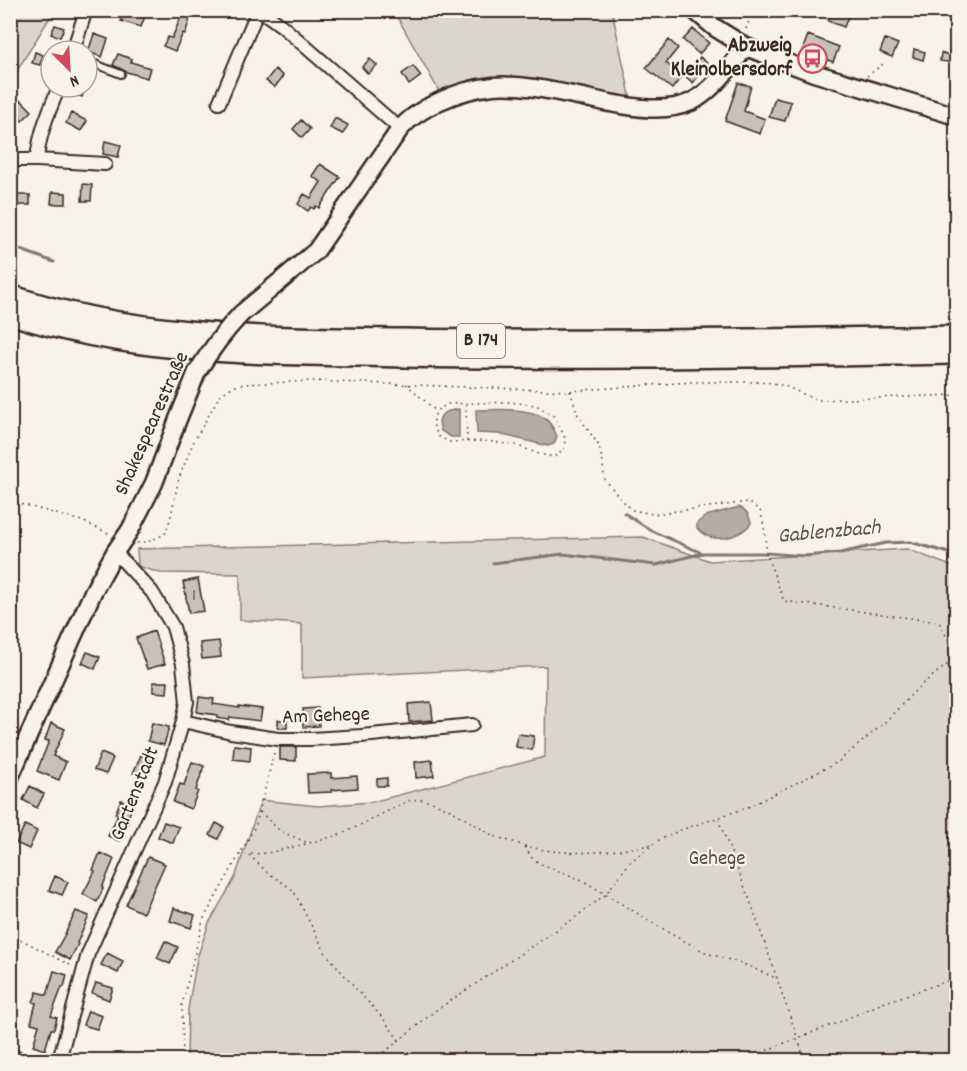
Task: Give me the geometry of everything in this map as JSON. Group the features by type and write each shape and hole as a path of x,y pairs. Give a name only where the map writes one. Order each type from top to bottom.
{"highway":[{"name":"B 174","path":"10,296 62,311 117,323 262,338 501,341 957,337"},
{"name":"B 174","path":"10,313 98,335 162,345 239,352 447,357 957,354"}],"street":[{"path":"77,39 86,10"},
{"path":"219,103 259,10 282,26 400,129"},
{"path":"694,10 714,27 743,46 814,73 957,116"},
{"name":"Shakespearestraße","path":"10,777 93,592 130,530 154,483 197,372 208,354 241,314 316,251 409,119 449,97 478,88 495,86 532,89 644,108 672,108 697,99 705,93 728,69 743,46"},
{"path":"37,160 38,145 53,99"},
{"path":"10,160 105,164"},
{"name":"Gartenstadt","path":"59,1060 83,970 165,782 187,702 183,664 173,627 152,592 118,547"},
{"name":"Am Gehege","path":"183,721 231,732 278,739 361,736 472,725"}],"lane":[{"path":"99,66 121,74"}],"path":[{"path":"743,46 753,10"},
{"path":"10,70 18,69"},
{"path":"150,540 165,534 179,478 193,443 220,395 232,387 244,384 312,381 406,383 570,391 691,382 758,382 785,386 819,400 957,395"},
{"path":"406,383 436,411"},
{"path":"570,391 578,415 599,446 604,478 632,510 653,514 749,502 761,512 766,538 766,553 784,601 939,622 949,641 957,650"},
{"path":"509,402 536,405 555,417 565,438 564,450 554,457 515,445 485,441 449,442 438,436 433,424 436,411 448,404 509,402"},
{"path":"466,404 467,442"},
{"path":"10,501 82,521 102,530 118,547"},
{"path":"375,1060 435,1011 605,895 630,862 657,841 681,830 746,808 838,762 882,725 921,684 957,658"},
{"path":"183,1060 182,1005 203,920 256,825 278,739"},
{"path":"239,855 268,852 342,834 416,798 436,804 461,816 494,836 551,852 613,852 652,845"},
{"path":"260,812 280,831 309,843"},
{"path":"718,819 752,906 806,1060"},
{"path":"524,846 532,858 541,864 582,880 707,953 743,964 778,979"},
{"path":"248,854 267,872 292,890 325,952 400,1041"},
{"path":"10,934 83,970"},
{"path":"745,1060 880,1004 957,978"}],"green space":[{"path":"11,10 54,11 18,69 11,109"},
{"path":"394,11 612,11 631,100 514,81 470,82 440,93"},
{"name":"Gehege","path":"643,537 710,561 907,549 956,568 956,1060 187,1060 188,1009 197,958 209,923 235,878 261,800 318,806 372,802 545,757 546,666 302,678 302,624 240,620 240,574 160,573 138,566 137,549"}],"shaded area":[{"path":"459,409 459,437 451,437 441,431 440,417 446,412"},
{"path":"476,410 510,410 536,414 550,423 553,428 557,436 554,444 548,446 499,434 477,433"},
{"path":"739,507 747,513 751,523 740,533 717,538 709,537 697,528 697,523 706,516"}],"building":[{"path":"125,10 145,16 141,27 121,21"},
{"path":"184,10 193,10 185,34 183,33 175,51 163,46 168,37 172,38"},
{"path":"832,10 849,14 844,27 828,21"},
{"path":"55,25 64,28 60,37 51,34"},
{"path":"693,29 709,43 699,54 683,40"},
{"path":"94,34 108,39 102,57 99,56 99,39 92,39"},
{"path":"808,35 839,47 833,62 802,51"},
{"path":"885,39 898,44 892,57 880,52"},
{"path":"669,40 678,48 666,63 682,76 672,89 646,68"},
{"path":"914,49 925,52 923,60 913,57"},
{"path":"35,52 39,54 39,65 32,63"},
{"path":"941,53 953,55 952,63 940,61"},
{"path":"118,54 132,59 131,62 150,68 147,78 113,65"},
{"path":"700,57 708,64 693,83 685,76"},
{"path":"370,59 377,65 368,74 362,67"},
{"path":"413,66 421,76 409,85 402,74"},
{"path":"275,69 283,76 275,87 266,81"},
{"path":"738,83 751,86 744,111 765,119 760,134 725,121"},
{"path":"775,98 791,102 785,121 769,117"},
{"path":"21,100 32,111 22,121 11,109"},
{"path":"71,113 87,121 81,131 66,123"},
{"path":"335,118 348,125 343,134 330,128"},
{"path":"301,120 310,129 302,138 293,129"},
{"path":"105,141 121,145 118,157 103,154"},
{"path":"320,164 340,177 319,208 311,207 308,211 298,204 304,194 311,198 321,182 312,176"},
{"path":"83,184 92,185 91,201 82,201"},
{"path":"52,192 66,193 66,204 51,204"},
{"path":"15,195 30,195 30,205 15,205"},
{"path":"198,579 204,611 189,613 183,582"},
{"path":"154,631 165,664 147,669 136,638"},
{"path":"219,641 221,657 202,659 200,643"},
{"path":"87,652 100,657 95,669 82,663"},
{"path":"153,682 168,682 167,693 153,692"},
{"path":"199,697 214,699 213,704 262,709 260,721 230,717 229,720 217,718 217,715 197,712"},
{"path":"431,702 433,720 409,722 408,704"},
{"path":"318,708 319,726 303,727 303,709"},
{"path":"278,720 287,720 287,728 278,728"},
{"path":"51,723 65,729 53,756 66,762 59,780 37,771 49,741 45,740"},
{"path":"152,723 169,727 164,745 148,741"},
{"path":"518,734 534,736 532,750 516,747"},
{"path":"234,745 251,747 250,761 233,759"},
{"path":"280,747 296,747 296,761 280,760"},
{"path":"101,753 113,758 106,774 94,770"},
{"path":"141,755 154,761 146,778 133,773"},
{"path":"432,760 434,776 416,778 415,762"},
{"path":"192,762 204,766 191,809 173,802 180,784 184,785"},
{"path":"331,773 331,778 357,776 358,788 308,793 307,774"},
{"path":"387,778 387,786 377,786 377,779"},
{"path":"30,786 44,794 37,808 23,800"},
{"path":"121,800 133,805 127,820 129,821 119,841 108,836 118,815 115,814"},
{"path":"164,822 179,827 173,843 158,837"},
{"path":"216,823 224,827 218,839 210,835"},
{"path":"25,825 37,831 29,849 16,843"},
{"path":"100,853 114,859 97,902 83,894 95,871 93,870"},
{"path":"148,857 165,864 143,913 126,905"},
{"path":"55,876 68,882 62,895 49,890"},
{"path":"174,908 195,915 191,928 170,921"},
{"path":"76,911 89,916 70,960 55,952"},
{"path":"165,941 178,947 170,964 157,958"},
{"path":"107,953 123,961 118,973 101,965"},
{"path":"54,971 67,975 51,1016 57,1018 45,1050 33,1046 39,1025 31,1023 36,1003 33,1002 37,992 47,995"},
{"path":"96,983 113,988 109,1000 92,993"},
{"path":"88,1011 102,1016 97,1029 83,1025"},
{"path":"10,1049 21,1051 19,1060 10,1060"}],"waterway":[{"path":"10,246 54,262"},
{"name":"Gablenzbach","path":"624,513 652,531 702,553"},
{"name":"Gablenzbach","path":"493,563 563,554 656,565 703,553 766,553 805,556 840,553 886,543 910,542 956,555"}],"place":[{"name":"Abzweig Kleinolbersdorf","path":"813,59"}]}
